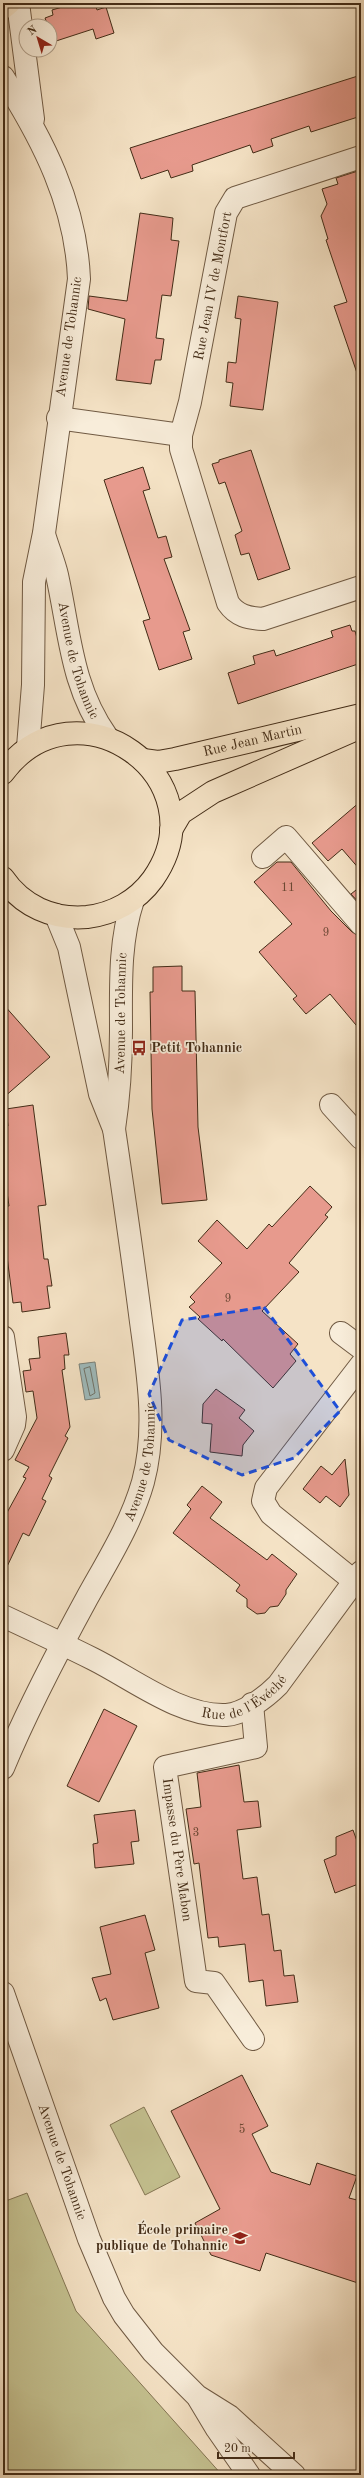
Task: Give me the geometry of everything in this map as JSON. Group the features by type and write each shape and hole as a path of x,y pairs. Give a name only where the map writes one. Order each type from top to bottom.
{"main road":[{"path":"3,8 9,3"},
{"name":"Rue Jean Martin","path":"144,760 158,762 175,759 361,715"},
{"name":"Rue Jean Martin","path":"171,830 181,813 213,792 361,727"},
{"path":"3,772 11,761 28,747 47,738 67,734 87,733 107,737 133,750 144,760 156,775 165,792 170,810 171,830 168,850 160,869 148,885 133,900 116,910 96,916 76,918 56,915 38,909 23,900 5,883"}],"street":[{"name":"Avenue de Tohannic","path":"18,3 33,124"},
{"name":"Avenue de Tohannic","path":"3,77 33,124 56,173 72,222 78,252 79,279 58,418 44,533 34,582 33,685 28,747"},
{"name":"Rue Jean IV de Montfort","path":"361,157 235,198 230,203 226,213 190,402 181,435 181,449 228,603 234,612 250,618 263,619 361,587"},
{"path":"58,418 181,435"},
{"name":"Avenue de Tohannic","path":"44,533 57,574 78,680 86,704 107,737"},
{"path":"263,857 286,837 361,924"},
{"name":"Avenue de Tohannic","path":"3,1768 13,1742 63,1644 116,1548 132,1513 143,1482 150,1452 149,1386 114,1129 120,1062 121,964 128,915 133,900"},
{"name":"Avenue de Tohannic","path":"56,915 69,947 100,1094 114,1129"},
{"path":"332,1105 361,1138"},
{"path":"341,1333 361,1348"},
{"path":"3,1336 15,1417 14,1426 3,1450"},
{"path":"358,1577 271,1514 263,1502 266,1488 361,1365"},
{"name":"Rue de l'Évéché","path":"3,1616 63,1644 188,1709 208,1715 228,1715 252,1704 278,1685 358,1577"},
{"name":"Impasse du Père Mabon","path":"252,1704 256,1747 165,1766 196,1981 214,1983 253,2039"},
{"name":"Avenue de Tohannic","path":"3,1992 101,2272 114,2298 136,2331 197,2396 217,2430 249,2475"},
{"name":"Avenue de Tohannic","path":"197,2396 229,2416 294,2475"}],"highlighted area":[{"path":"264,1307 300,1353 340,1411 294,1458 242,1475 169,1440 149,1394 182,1320"}],"shaded area":[{"path":"144,2107 180,2177 145,2195 110,2125"},
{"path":"27,2193 76,2311 222,2475 3,2475 3,2202"}],"water":[{"path":"95,1362 100,1398 85,1400 79,1364"}],"building":[{"path":"76,3 95,3 97,10 106,7 114,33 96,39 93,29 58,40 58,18 45,18 53,15 52,10"},
{"path":"361,75 361,116 311,132 309,126 271,139 273,146 253,153 250,145 192,165 193,171 171,178 168,170 141,179 130,148"},
{"path":"361,170 361,375 358,376 334,306 347,302 326,240 328,239 321,216 327,204 322,189 338,184 336,178"},
{"path":"140,213 173,218 171,240 179,241 171,296 162,295 156,338 164,339 161,360 155,360 151,384 116,380 125,319 88,309 89,296 127,301"},
{"path":"238,296 278,302 263,410 230,406 233,383 226,382 228,362 236,363 241,319 235,318"},
{"path":"251,450 290,569 258,580 249,553 241,555 235,535 242,531 225,482 219,484 212,464 219,462 219,460"},
{"path":"143,467 150,489 143,491 158,538 166,536 172,557 164,559 190,630 183,632 192,659 159,670 143,621 150,619 104,480"},
{"path":"350,625 352,631 355,631 361,652 361,663 238,704 228,673 255,664 253,656 274,650 276,656 333,637 331,631"},
{"path":"361,801 361,871 342,849 328,861 312,843"},
{"path":"277,862 291,862 331,911 352,932 361,936 361,1031 330,994 306,1014 293,999 297,996 259,952 292,924 254,882"},
{"path":"361,886 361,905 351,894"},
{"path":"182,966 182,991 195,991 198,1127 207,1200 162,1204 152,1109 150,992 153,992 153,967"},
{"path":"3,1004 50,1057 3,1098"},
{"path":"33,1105 46,1205 38,1206 44,1259 48,1259 52,1286 47,1286 50,1308 22,1312 21,1302 13,1303 3,1225 3,1206 9,1206 3,1164 3,1127 8,1126 6,1109"},
{"path":"310,1186 332,1207 325,1215 328,1217 289,1263 299,1272 262,1311 298,1344 290,1354 296,1361 273,1388 223,1339 222,1341 198,1319 200,1317 189,1307 195,1302 190,1297 222,1263 198,1241 217,1220 247,1249 269,1224 272,1227"},
{"path":"66,1333 69,1355 64,1355 65,1369 62,1370 70,1427 65,1436 68,1438 49,1476 52,1478 42,1499 46,1501 29,1536 23,1533 3,1575 3,1520 26,1478 23,1477 29,1467 15,1460 37,1418 33,1391 26,1392 23,1371 31,1370 29,1359 40,1358 38,1337"},
{"path":"216,1389 245,1410 239,1418 254,1431 243,1445 242,1456 210,1452 212,1424 202,1423 203,1404"},
{"path":"345,1459 349,1495 340,1507 326,1496 320,1503 303,1489 321,1466 332,1475"},
{"path":"202,1486 222,1502 210,1518 267,1560 272,1554 297,1574 286,1590 286,1594 278,1606 270,1607 265,1613 257,1614 247,1607 247,1599 236,1591 240,1585 173,1533 191,1509 187,1505"},
{"path":"104,1709 137,1726 99,1802 67,1786"},
{"path":"239,1765 244,1802 258,1801 261,1827 237,1830 243,1879 257,1877 262,1915 269,1914 274,1951 281,1950 284,1976 294,1975 298,2002 266,2006 263,1980 249,1982 245,1944 219,1947 218,1937 208,1938 199,1863 194,1864 186,1809 201,1807 197,1773"},
{"path":"135,1810 139,1841 131,1842 134,1864 95,1868 93,1844 98,1843 94,1815"},
{"path":"353,1830 358,1844 361,1844 361,1883 335,1893 324,1860 336,1855 336,1837"},
{"path":"145,1915 155,1950 145,1953 159,2008 113,2020 106,1998 100,2001 92,1978 111,1974 100,1927"},
{"path":"242,2075 268,2126 252,2134 271,2172 310,2185 317,2163 357,2176 349,2198 361,2201 361,2284 266,2253 260,2271 211,2255 195,2223 220,2209 171,2111"}],"place":[{"name":"Petit Tohannic","path":"139,1048"},
{"name":"École primaire publique de Tohannic","path":"240,2238"}]}
